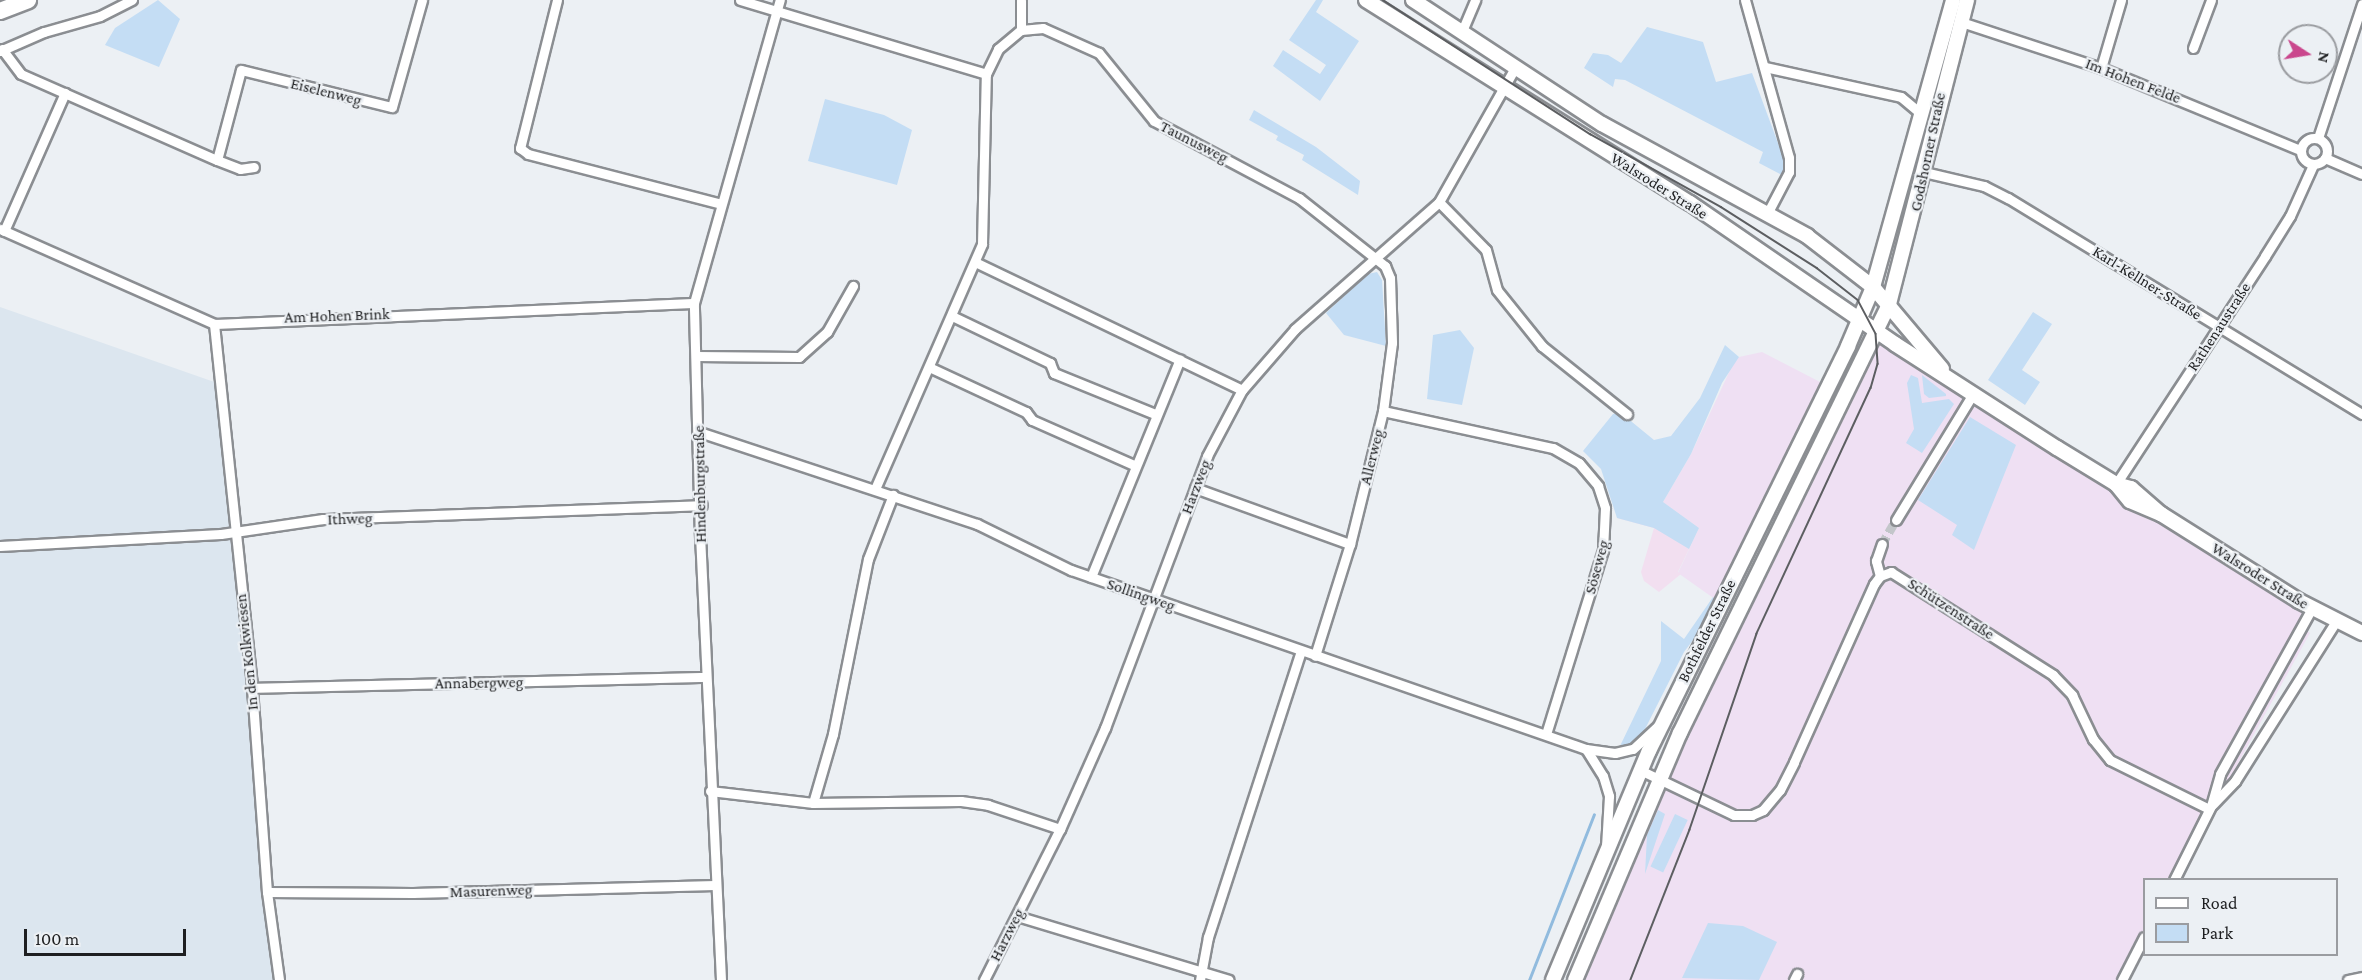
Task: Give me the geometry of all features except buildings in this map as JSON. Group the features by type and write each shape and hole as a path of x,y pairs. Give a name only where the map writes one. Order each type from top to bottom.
{"highway":[{"path":"0,11 28,0"}],"main road":[{"name":"Walsroder Straße","path":"1366,0 1502,89 1690,203 1948,378 2116,484 2123,496 2161,514 2312,608 2362,633"},
{"name":"Walsroder Straße","path":"1413,0 1602,124 1768,212 1837,257 1873,287 1889,304 1948,378"},
{"name":"Godshorner Straße","path":"1873,287 1893,224 1919,112 1953,0"},
{"name":"Godshorner Straße","path":"1889,304 1967,0"},
{"name":"Bothfelder Straße","path":"1552,980 1605,848 1661,724 1860,318 1873,287"},
{"name":"Bothfelder Straße","path":"1575,980 1659,779 1889,304"}],"street":[{"path":"132,0 100,16 1,50 21,74 217,160 240,169 254,167"},
{"name":"Eiselenweg","path":"217,160 241,70 392,107 422,0"},
{"path":"557,0 520,148 528,154 721,204"},
{"path":"740,0 986,74"},
{"name":"Hindenburgstraße","path":"721,980 710,791 694,303 780,0"},
{"path":"875,489 975,262 985,225 986,74 998,49 1021,30 1021,0"},
{"path":"1462,31 1474,0"},
{"path":"1745,0 1765,67 1790,167 1768,212"},
{"path":"2101,68 2121,0"},
{"path":"2193,48 2211,0"},
{"path":"2318,138 2362,4"},
{"name":"Im Hohen Felde","path":"1961,22 2101,68 2300,150"},
{"name":"Taunusweg","path":"1021,30 1043,28 1099,53 1154,121 1299,198 1376,258"},
{"name":"Harzweg","path":"984,980 1060,828 1105,728 1195,488 1242,390 1295,329 1439,202 1516,66"},
{"path":"1765,67 1901,97 1919,112"},
{"path":"2,230 65,93"},
{"path":"2318,138 2307,140 2300,150 2303,160 2313,165 2325,158"},
{"path":"2318,138 2326,147 2325,158"},
{"path":"2325,158 2362,174"},
{"name":"Rathenaustraße","path":"2116,484 2290,216 2313,165"},
{"name":"Karl-Kellner-Straße","path":"1924,172 1984,186 2008,198 2362,414"},
{"path":"1439,202 1486,250 1497,290 1542,346 1627,414"},
{"name":"Am Hohen Brink","path":"2,230 214,324 694,303"},
{"name":"Allerweg","path":"1315,656 1350,544 1383,411 1392,343 1390,278 1376,258"},
{"path":"975,262 1242,390"},
{"path":"696,356 799,357 827,332 853,286"},
{"path":"952,316 1050,363 1054,373 1155,414"},
{"name":"In den Kolkwiesen","path":"214,324 252,688 267,892 279,980"},
{"path":"1091,578 1134,465 1180,359"},
{"path":"929,367 1026,412 1032,420 1134,465"},
{"path":"1896,520 1973,394"},
{"name":"Söseweg","path":"1383,411 1553,448 1579,463 1598,486 1605,508 1603,550 1546,734"},
{"name":"Sollingweg","path":"699,432 977,524 1030,552 1091,578 1586,749 1615,753 1634,749 1661,724"},
{"path":"1195,488 1350,544"},
{"path":"813,804 833,734 868,559 893,495"},
{"name":"Ithweg","path":"0,546 235,531 323,519 702,505"},
{"path":"1640,770 1734,815 1752,815 1771,802 1794,762 1880,576 1876,561 1882,544"},
{"name":"Schützenstraße","path":"1880,576 1897,574 2054,675 2072,695 2093,739 2110,760 2210,808"},
{"path":"2175,878 2210,808 2220,774 2312,608"},
{"path":"2210,808 2235,781 2336,621"},
{"path":"1200,977 1208,937 1302,651"},
{"name":"Annabergweg","path":"252,688 706,677"},
{"path":"1586,749 1603,776 1609,796 1605,848"},
{"path":"710,791 813,804 961,801 988,805 1060,828"},
{"name":"Masurenweg","path":"267,892 413,893 715,885"},
{"path":"1017,916 1200,977 1228,980"},
{"path":"2122,980 2143,941"},
{"path":"2348,980 2362,977"}],"shaded area":[{"path":"0,307 220,384 279,980 0,980"},
{"path":"1878,330 2312,608 2301,626 2310,633 2175,878 2143,878 2143,939 2122,980 1575,980 1604,907"},
{"path":"1762,352 1824,384 1719,602 1678,573 1699,528 1663,502 1691,454 1732,366 1739,357"},
{"path":"1663,502 1699,528 1678,572 1681,574 1659,592 1644,581 1641,572 1654,528 1617,518"}],"green space":[{"path":"158,0 180,19 159,67 105,45 115,28"},
{"path":"1316,0 1323,0 1316,12 1359,41 1320,101 1273,66 1283,50 1320,74 1326,65 1289,40"},
{"path":"1647,27 1703,42 1716,82 1752,73 1785,162 1782,175 1759,163 1763,152 1625,80 1615,79 1613,87 1584,68 1593,53 1608,55 1621,63"},
{"path":"825,99 884,115 912,130 897,185 808,161"},
{"path":"1254,110 1316,147 1360,181 1358,195 1302,160 1304,155 1276,140 1278,136 1249,120"},
{"path":"1377,272 1382,280 1386,346 1344,335 1326,313 1368,274"},
{"path":"2033,312 2052,324 2022,370 2040,382 2025,405 1988,380"},
{"path":"1460,330 1474,348 1462,405 1427,399 1433,335"},
{"path":"1725,345 1739,357 1722,383 1691,454 1663,502 1699,528 1689,549 1654,528 1617,518 1601,469 1583,451 1613,414 1621,413 1654,440 1671,436 1700,398"},
{"path":"1911,375 1918,378 1922,403 1949,399 1954,404 1922,453 1906,443 1914,429 1907,383"},
{"path":"1922,375 1946,396 1929,398 1924,394"},
{"path":"1970,417 2016,445 1974,550 1952,535 1957,525 1918,500"},
{"path":"1713,597 1716,600 1706,623 1684,652 1642,735 1632,744 1620,746 1661,661 1661,621 1684,639"},
{"path":"1658,810 1665,814 1645,874 1647,835"},
{"path":"1675,814 1688,820 1663,872 1650,867"},
{"path":"1708,923 1743,926 1777,942 1759,980 1682,978"}],"waterway":[{"path":"1529,980 1594,814"}],"tunnel":[{"path":"1882,544 1896,520"}],"tram line":[{"path":"1383,0 1590,134 1721,207 1817,268 1858,300 1876,334 1878,364 1871,388 1757,634 1690,830 1631,980"}]}
